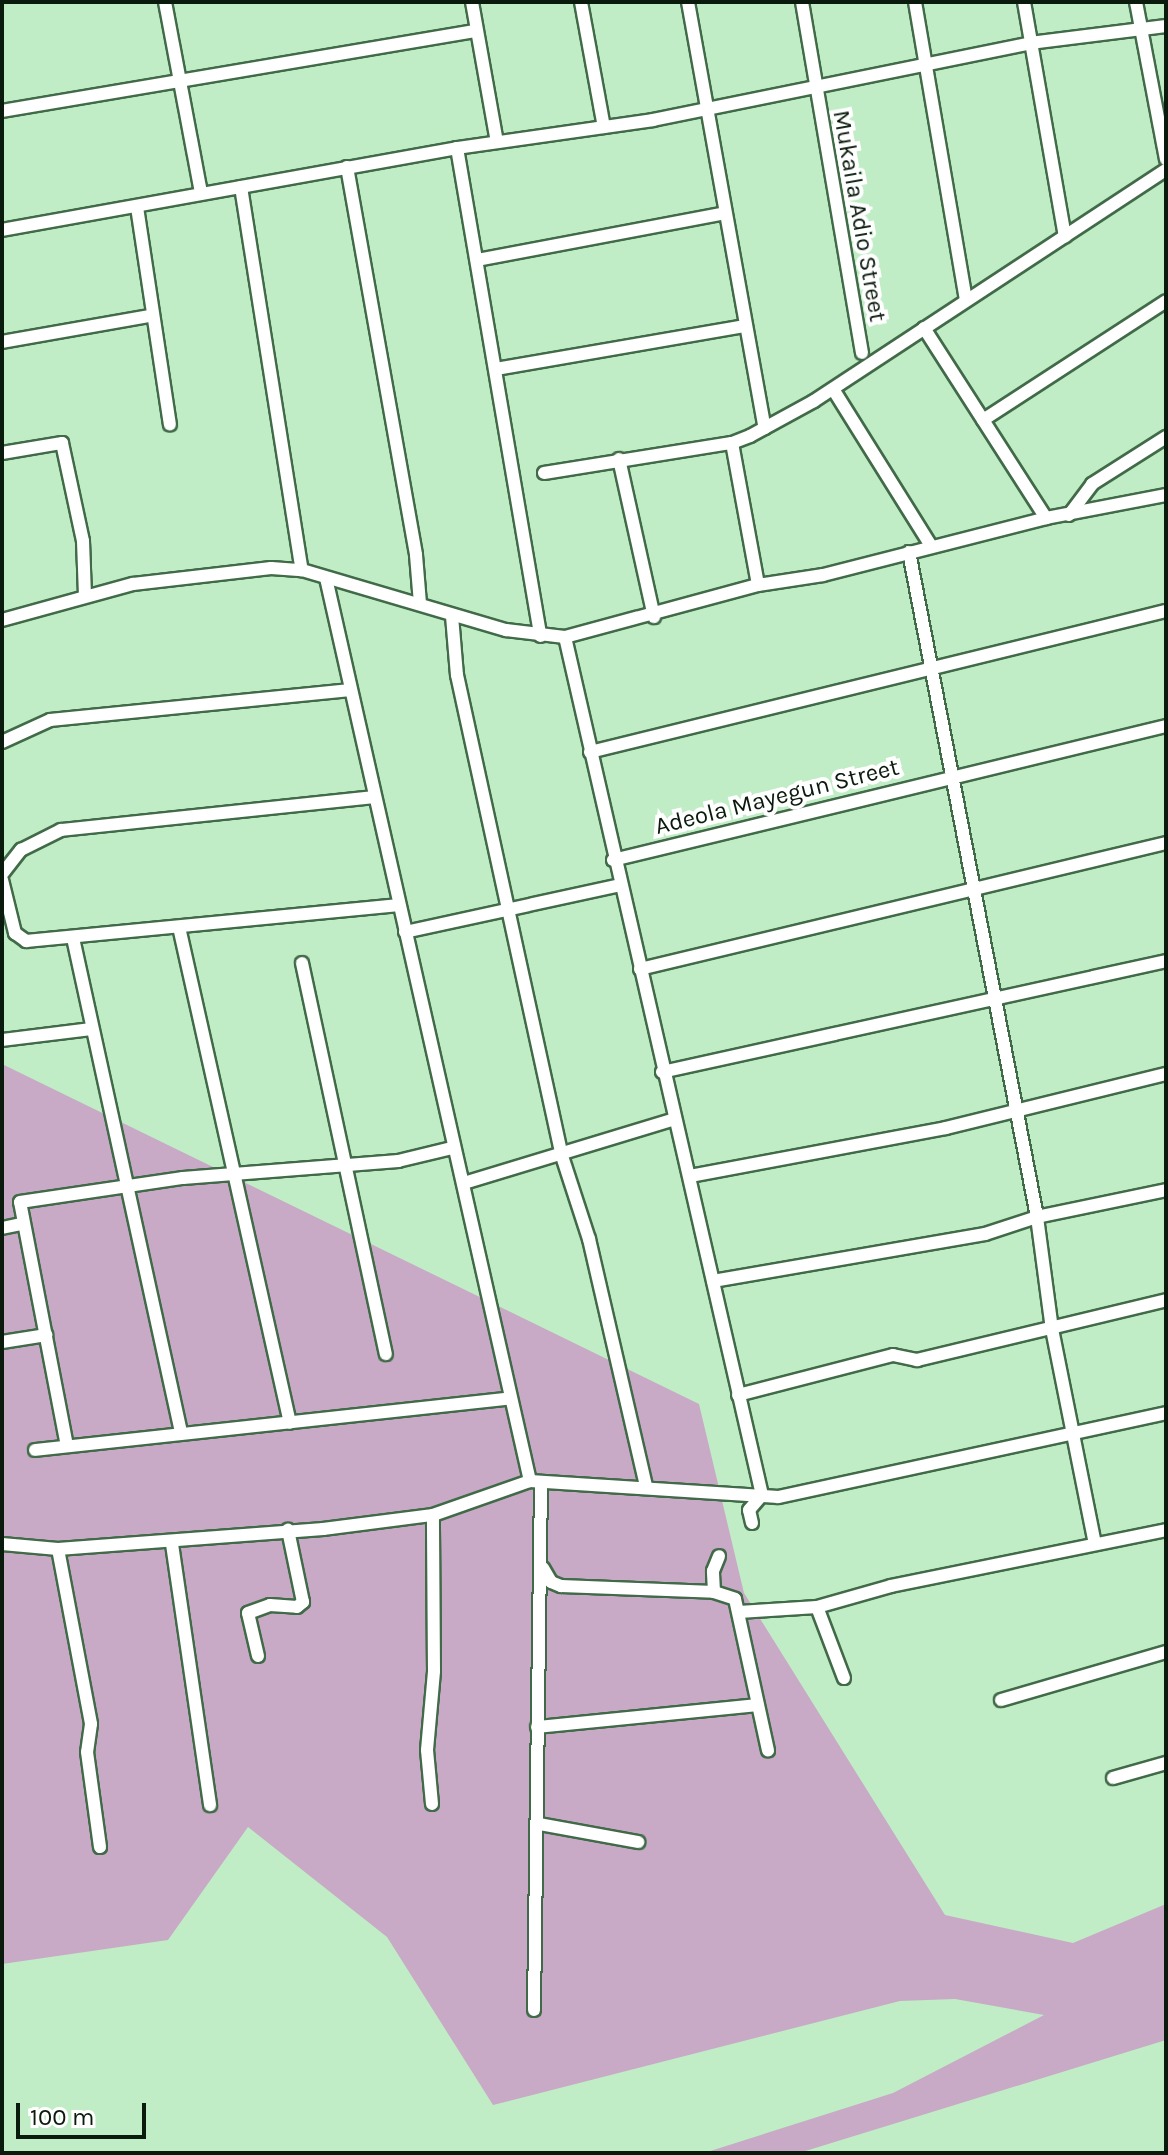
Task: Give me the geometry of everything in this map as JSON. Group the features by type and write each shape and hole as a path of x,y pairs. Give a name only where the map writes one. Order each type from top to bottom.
{"street":[{"path":"165,2 201,193"},
{"path":"472,2 497,142"},
{"path":"581,2 604,127"},
{"path":"688,2 765,428"},
{"name":"Mukaila Adio Street","path":"802,2 862,353"},
{"path":"915,2 966,300"},
{"path":"1024,2 1065,236"},
{"path":"1136,2 1166,159"},
{"path":"2,230 457,148 708,110 925,62 1030,43 1166,26"},
{"path":"2,111 476,31"},
{"path":"457,148 540,636"},
{"path":"347,167 416,555 420,604"},
{"path":"544,473 732,443 765,428 833,389 1166,170"},
{"path":"241,187 302,570"},
{"path":"137,207 150,316 170,425"},
{"path":"477,260 725,213"},
{"path":"983,420 1166,301"},
{"path":"2,342 150,316"},
{"path":"496,369 745,326"},
{"path":"924,328 1046,518"},
{"path":"833,389 931,546"},
{"path":"1069,515 1092,484 1166,437"},
{"path":"2,453 62,443 83,541 85,595"},
{"path":"732,443 758,585"},
{"path":"619,459 654,617"},
{"path":"2,620 85,595 244,569 302,570 452,616 540,636 565,637 654,617 758,585 823,575 1046,518 1166,495"},
{"path":"909,552 1037,1217 1052,1329 1095,1544"},
{"path":"326,578 452,1148 464,1183 510,1398 535,1482 542,1565 534,2010"},
{"path":"590,752 1166,611"},
{"path":"452,616 457,675 511,911 562,1156 589,1239 646,1485"},
{"path":"565,637 672,1120 690,1176 762,1495"},
{"path":"2,742 50,720 351,690"},
{"name":"Adeola Mayegun Street","path":"613,860 1166,726"},
{"path":"2,874 21,850 61,830 373,797"},
{"path":"640,969 973,892 1166,843"},
{"path":"2,880 20,939 73,938 399,905"},
{"path":"405,932 620,885"},
{"path":"179,927 290,1423"},
{"path":"73,938 123,1187 181,1432"},
{"path":"662,1072 1166,961"},
{"path":"302,963 386,1354"},
{"path":"2,1040 91,1029"},
{"path":"690,1176 1016,1111 1166,1074"},
{"path":"464,1183 562,1156 672,1120"},
{"path":"67,1446 21,1224 20,1202 236,1174 398,1161 452,1148"},
{"path":"713,1281 985,1234 1037,1217 1166,1190"},
{"path":"2,1228 21,1224"},
{"path":"738,1395 893,1355 917,1360 1166,1300"},
{"path":"2,1342 46,1335"},
{"path":"35,1450 510,1398"},
{"path":"2,1544 58,1549 172,1544 433,1515 535,1482 646,1485 762,1495 797,1494 1074,1437 1166,1413"},
{"path":"752,1523 749,1510 762,1495"},
{"path":"432,1804 427,1750 434,1671 433,1515"},
{"path":"258,1656 248,1613 270,1605 297,1607 303,1602 288,1530"},
{"path":"739,1612 817,1607 891,1586 1166,1530"},
{"path":"172,1544 210,1805"},
{"path":"58,1549 91,1724 87,1752 100,1847"},
{"path":"714,1592 713,1571 719,1556"},
{"path":"542,1565 551,1582 561,1586 714,1592 735,1599 768,1750"},
{"path":"817,1607 844,1678"},
{"path":"1001,1700 1166,1652"},
{"path":"537,1727 757,1705"},
{"path":"1113,1778 1166,1763"},
{"path":"539,1824 638,1842"}],"shaded area":[{"path":"2,1064 699,1404 744,1593 945,1915 1073,1943 1166,1904 1166,2040 799,2153 704,2153 893,2093 1044,2015 955,1999 900,2001 493,2105 387,1937 248,1827 168,1940 2,1964"}]}
